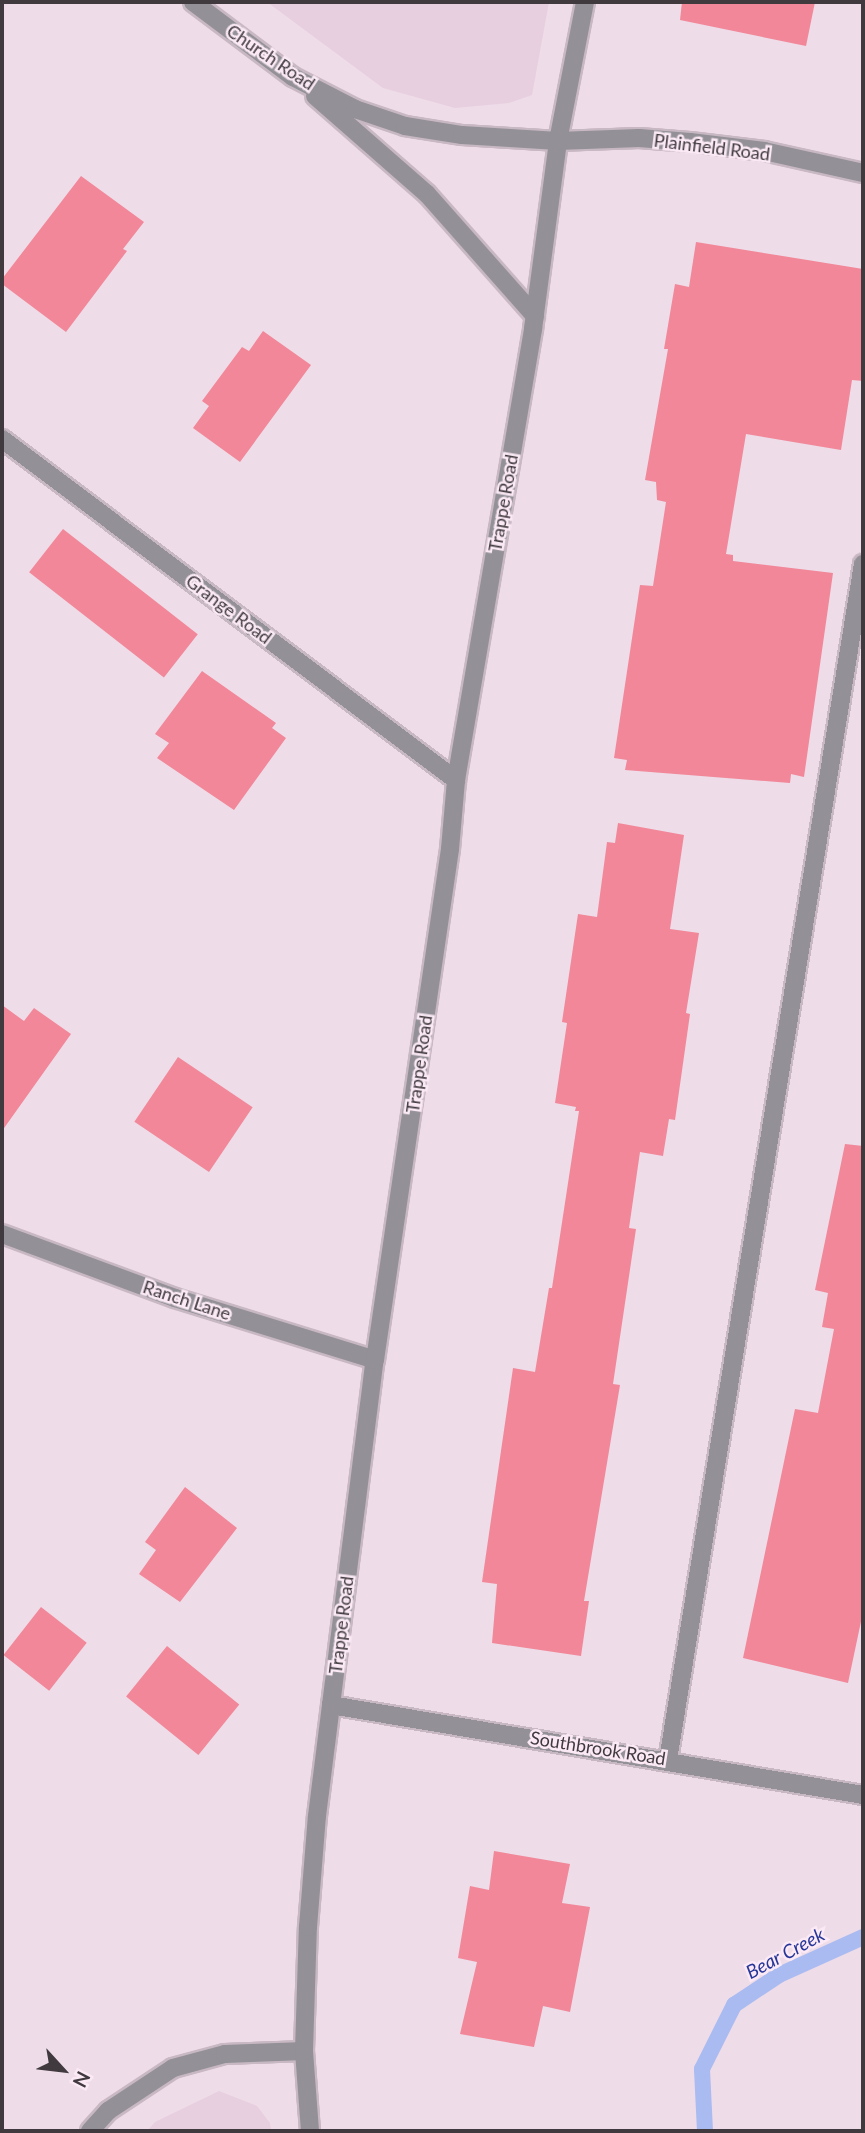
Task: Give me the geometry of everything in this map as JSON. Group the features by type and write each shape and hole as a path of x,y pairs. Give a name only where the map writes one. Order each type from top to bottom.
{"street":[{"name":"Church Road","path":"193,2 293,77 355,109 405,126 462,135 558,141"},
{"name":"Trappe Road","path":"310,2131 304,2051 309,1913 317,1816 375,1360 448,862 456,780 535,316 558,141 585,2"},
{"path":"293,77 427,194 535,316"},
{"name":"Plainfield Road","path":"558,141 639,138 690,142 764,152 863,173"},
{"name":"Grange Road","path":"2,439 456,780"},
{"path":"668,1760 863,564"},
{"name":"Ranch Lane","path":"2,1234 176,1298 375,1360"},
{"name":"Southbrook Road","path":"331,1705 863,1795"},
{"path":"90,2131 108,2111 173,2068 225,2054 304,2051"}],"shaded area":[{"path":"267,2 549,2 532,95 509,103 455,108 383,88"},
{"path":"219,2091 257,2106 270,2123 271,2131 147,2131 155,2122"}],"building":[{"path":"682,2 815,2 806,46 680,20"},
{"path":"81,176 144,222 123,249 127,251 66,332 2,284 2,279"},
{"path":"696,242 863,269 863,381 852,380 841,450 746,434 726,554 733,555 733,561 833,573 804,777 791,774 790,783 625,770 627,760 614,758 640,585 653,586 666,502 657,500 656,482 645,480 668,349 664,349 675,284 689,287"},
{"path":"263,331 311,365 240,462 193,428 209,406 202,401 242,347 249,351"},
{"path":"63,529 198,634 164,678 29,572"},
{"path":"202,671 276,723 272,728 286,738 234,810 157,758 169,743 155,734"},
{"path":"618,823 684,835 670,929 699,933 686,1013 690,1014 675,1120 669,1119 663,1156 640,1152 629,1228 636,1229 613,1384 620,1385 584,1601 589,1601 581,1656 492,1643 497,1584 482,1582 513,1368 535,1372 549,1288 552,1288 579,1111 575,1111 576,1107 555,1103 567,1023 562,1022 578,914 597,917 607,842 615,843"},
{"path":"2,1005 24,1021 34,1008 71,1034 2,1131"},
{"path":"178,1057 253,1107 209,1172 134,1122"},
{"path":"845,1144 863,1146 863,1612 848,1683 743,1658 795,1409 818,1413 834,1329 822,1327 828,1293 815,1290"},
{"path":"185,1487 237,1528 180,1602 139,1574 156,1550 145,1542"},
{"path":"41,1607 87,1643 49,1691 3,1655"},
{"path":"167,1646 239,1705 198,1755 126,1697"},
{"path":"494,1851 570,1864 562,1903 590,1907 570,2012 543,2006 534,2047 460,2034 477,1962 458,1958 470,1886 489,1890"}],"waterway":[{"name":"Bear Creek","path":"705,2131 702,2069 734,2005 779,1975 863,1937"}]}
